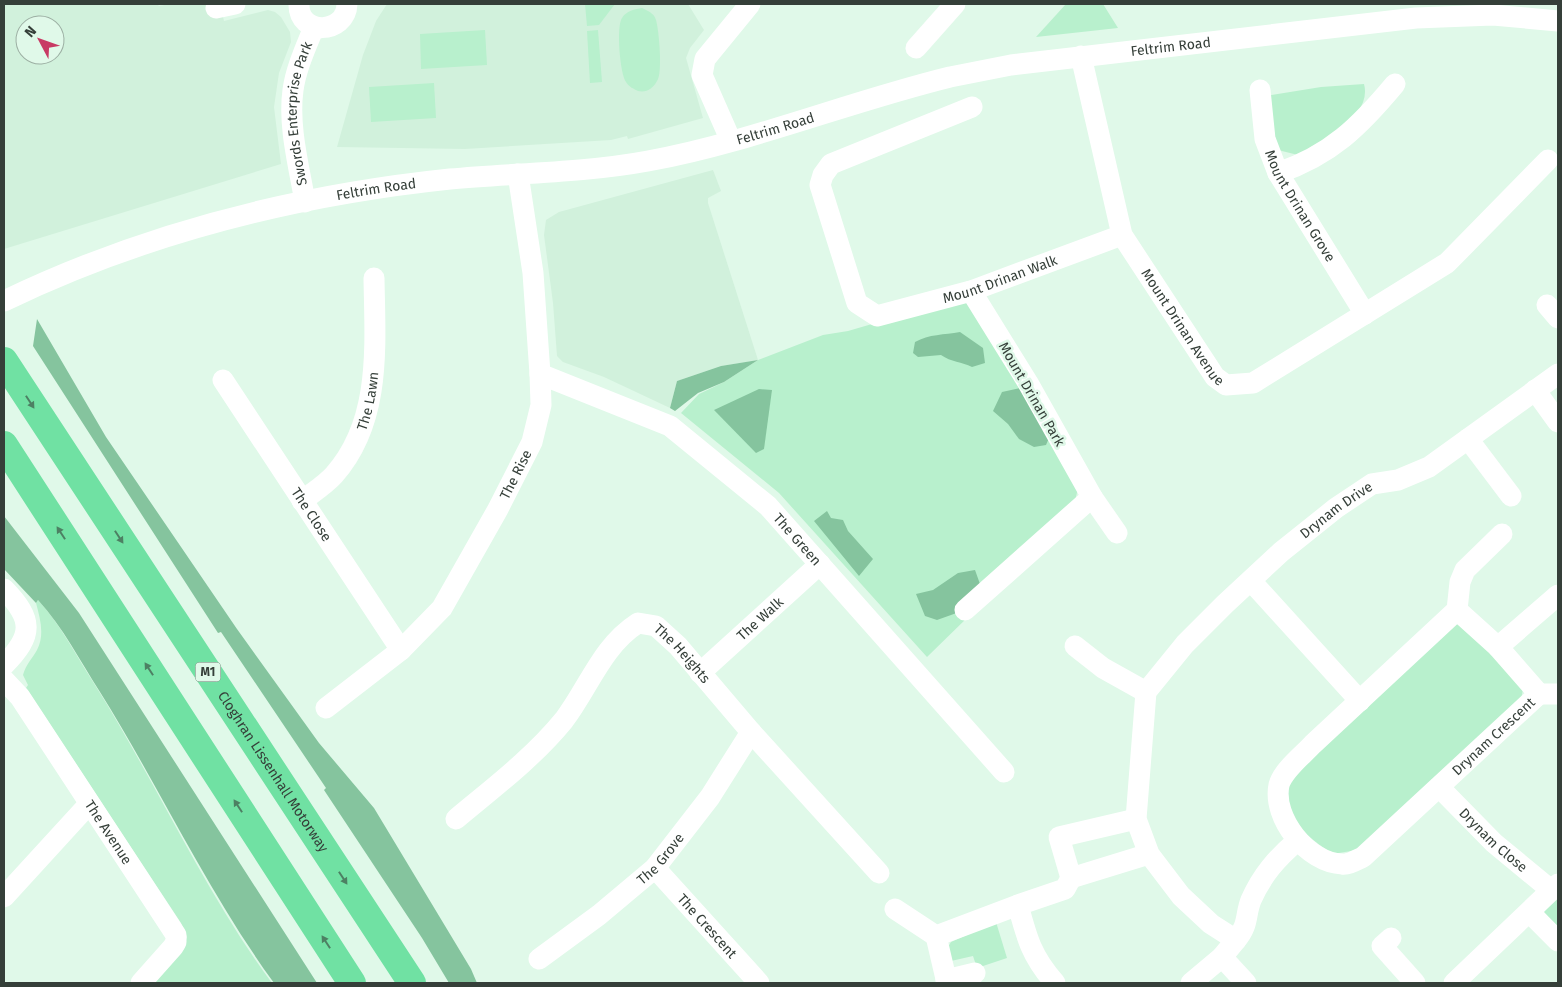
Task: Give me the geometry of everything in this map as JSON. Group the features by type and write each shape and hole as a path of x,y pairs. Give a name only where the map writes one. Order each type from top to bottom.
{"highway":[{"name":"Cloghran Lissenhall Motorway","path":"4,361 412,983"},
{"path":"4,445 352,983"}],"street":[{"name":"Swords Enterprise Park","path":"299,4 301,16 314,27 321,28 336,25 346,14 347,4"},
{"path":"731,141 702,75 705,59 750,4"},
{"path":"916,48 955,4"},
{"name":"Feltrim Road","path":"4,302 25,291 152,242 198,227 305,202 440,181 649,161 731,141 949,78 1012,65 1416,18 1517,10 1558,21"},
{"name":"Swords Enterprise Park","path":"305,202 297,158 292,106 293,88 298,70 314,27"},
{"name":"Mount Drinan Avenue","path":"1081,56 1122,236 1215,377 1226,385 1253,383 1447,263 1548,160"},
{"path":"1278,174 1304,164 1336,145 1368,116 1395,84"},
{"name":"Mount Drinan Grove","path":"1260,90 1265,139 1278,174 1365,314"},
{"name":"Mount Drinan Walk","path":"972,108 831,164 823,175 820,185 857,304 877,316 971,291 1122,236"},
{"name":"The Rise","path":"326,708 401,650 442,608 503,500 532,442 541,406 540,374 533,273 518,174"},
{"name":"The Lawn","path":"302,501 334,475 354,447 367,414 373,383 374,278"},
{"name":"Mount Drinan Park","path":"971,291 1028,383 1092,498 1117,532"},
{"name":"The Green","path":"540,374 655,418 684,435 768,506 1004,772"},
{"name":"Drynam Drive","path":"1146,692 1185,644 1281,552 1336,508 1372,484 1398,480 1414,475 1468,439 1558,374"},
{"name":"The Close","path":"223,380 401,650"},
{"path":"1536,390 1558,422"},
{"path":"1468,439 1511,496"},
{"path":"965,610 1092,498"},
{"path":"1457,610 1460,582 1465,570 1502,534"},
{"name":"The Walk","path":"700,673 820,564"},
{"path":"1251,581 1360,701"},
{"path":"4,589 21,608 27,623 27,631 20,648 4,665"},
{"path":"1498,647 1558,595"},
{"name":"Drynam Crescent","path":"1457,610 1548,694 1439,786 1363,857 1352,862 1336,864 1316,857 1297,841 1280,812 1280,783 1313,744 1457,610"},
{"name":"The Heights","path":"456,819 515,770 564,719 605,655 624,632 638,623 656,626 678,646 752,732 880,873"},
{"path":"1074,646 1102,668 1146,692 1136,819 1149,854 1194,910 1236,940"},
{"name":"The Avenue","path":"4,680 20,697 176,935 176,942 173,947 141,983"},
{"name":"The Grove","path":"539,959 599,916 655,868 710,797 752,732"},
{"name":"Drynam Close","path":"1439,786 1494,843 1555,887"},
{"path":"4,897 89,804"},
{"path":"1071,878 1059,838 1136,819"},
{"path":"1191,983 1222,957 1236,940 1246,925 1250,902 1263,875 1278,857 1297,841"},
{"path":"936,936 1065,889 1071,878 1149,854"},
{"name":"The Crescent","path":"655,868 759,982"},
{"path":"1454,983 1530,913 1555,887"},
{"path":"1018,905 1029,946 1036,961 1055,983"},
{"path":"895,909 936,936 946,981 975,973"},
{"path":"1530,913 1558,940"},
{"path":"1391,938 1382,946 1415,983"},
{"path":"1222,957 1246,983"}],"shaded area":[{"path":"4,4 157,4 159,6 170,4 220,4 224,21 268,10 275,12 281,17 290,32 291,42 279,73 274,107 281,164 4,249"},
{"path":"387,4 688,4 704,30 690,48 686,58 703,118 628,139 627,136 611,140 465,149 337,147 363,55 376,21"},
{"path":"713,170 721,191 708,198 708,203 758,360 721,366 677,381 670,408 604,377 563,362 557,356 553,303 544,235 546,220 559,212"}],"green space":[{"path":"585,4 615,4 599,25 587,26"},
{"path":"1066,4 1103,4 1118,28 1036,37"},
{"path":"642,8 649,11 656,20 660,70 659,77 654,86 644,91 638,91 630,87 624,77 619,30 622,18 626,14"},
{"path":"485,30 487,65 421,69 420,34"},
{"path":"598,30 602,82 590,83 587,31"},
{"path":"434,83 436,118 371,122 369,87"},
{"path":"1364,84 1365,96 1361,107 1343,127 1298,155 1278,150 1266,96 1321,87"},
{"path":"951,301 968,303 1079,484 1075,501 969,616 927,657 779,493 681,413 699,394 724,382 758,360 823,335 848,331"},
{"path":"37,319 106,437 237,629 319,743 374,808 471,969 477,983 449,983 422,938 324,790 326,788 221,632 218,633 33,346"},
{"path":"960,332 983,348 985,363 972,367 941,355 918,357 913,353 915,342 920,339"},
{"path":"758,360 724,382 698,393 675,411 670,408 677,381 721,366"},
{"path":"1020,388 1049,438 1046,445 1034,447 1019,439 1008,424 993,411 1002,392"},
{"path":"759,389 772,390 764,449 756,453 714,410"},
{"path":"827,511 831,518 843,520 848,531 873,559 859,576 814,521"},
{"path":"4,516 79,613 317,983 274,983 250,948 205,876 122,728 63,633 38,600 36,603 4,569"},
{"path":"975,570 980,584 965,610 937,620 925,616 916,594 933,590 958,573"},
{"path":"38,600 75,652 225,912 272,983 153,983 183,950 187,937 181,923 26,688 28,685 23,675 37,650 41,638 41,626 36,603"},
{"path":"1451,624 1465,624 1523,689 1521,700 1357,850 1333,854 1304,832 1288,811 1286,800 1291,776"},
{"path":"1558,896 1558,929 1544,912"},
{"path":"996,922 1007,958 977,968 973,956 951,961 948,947 951,942"}]}
